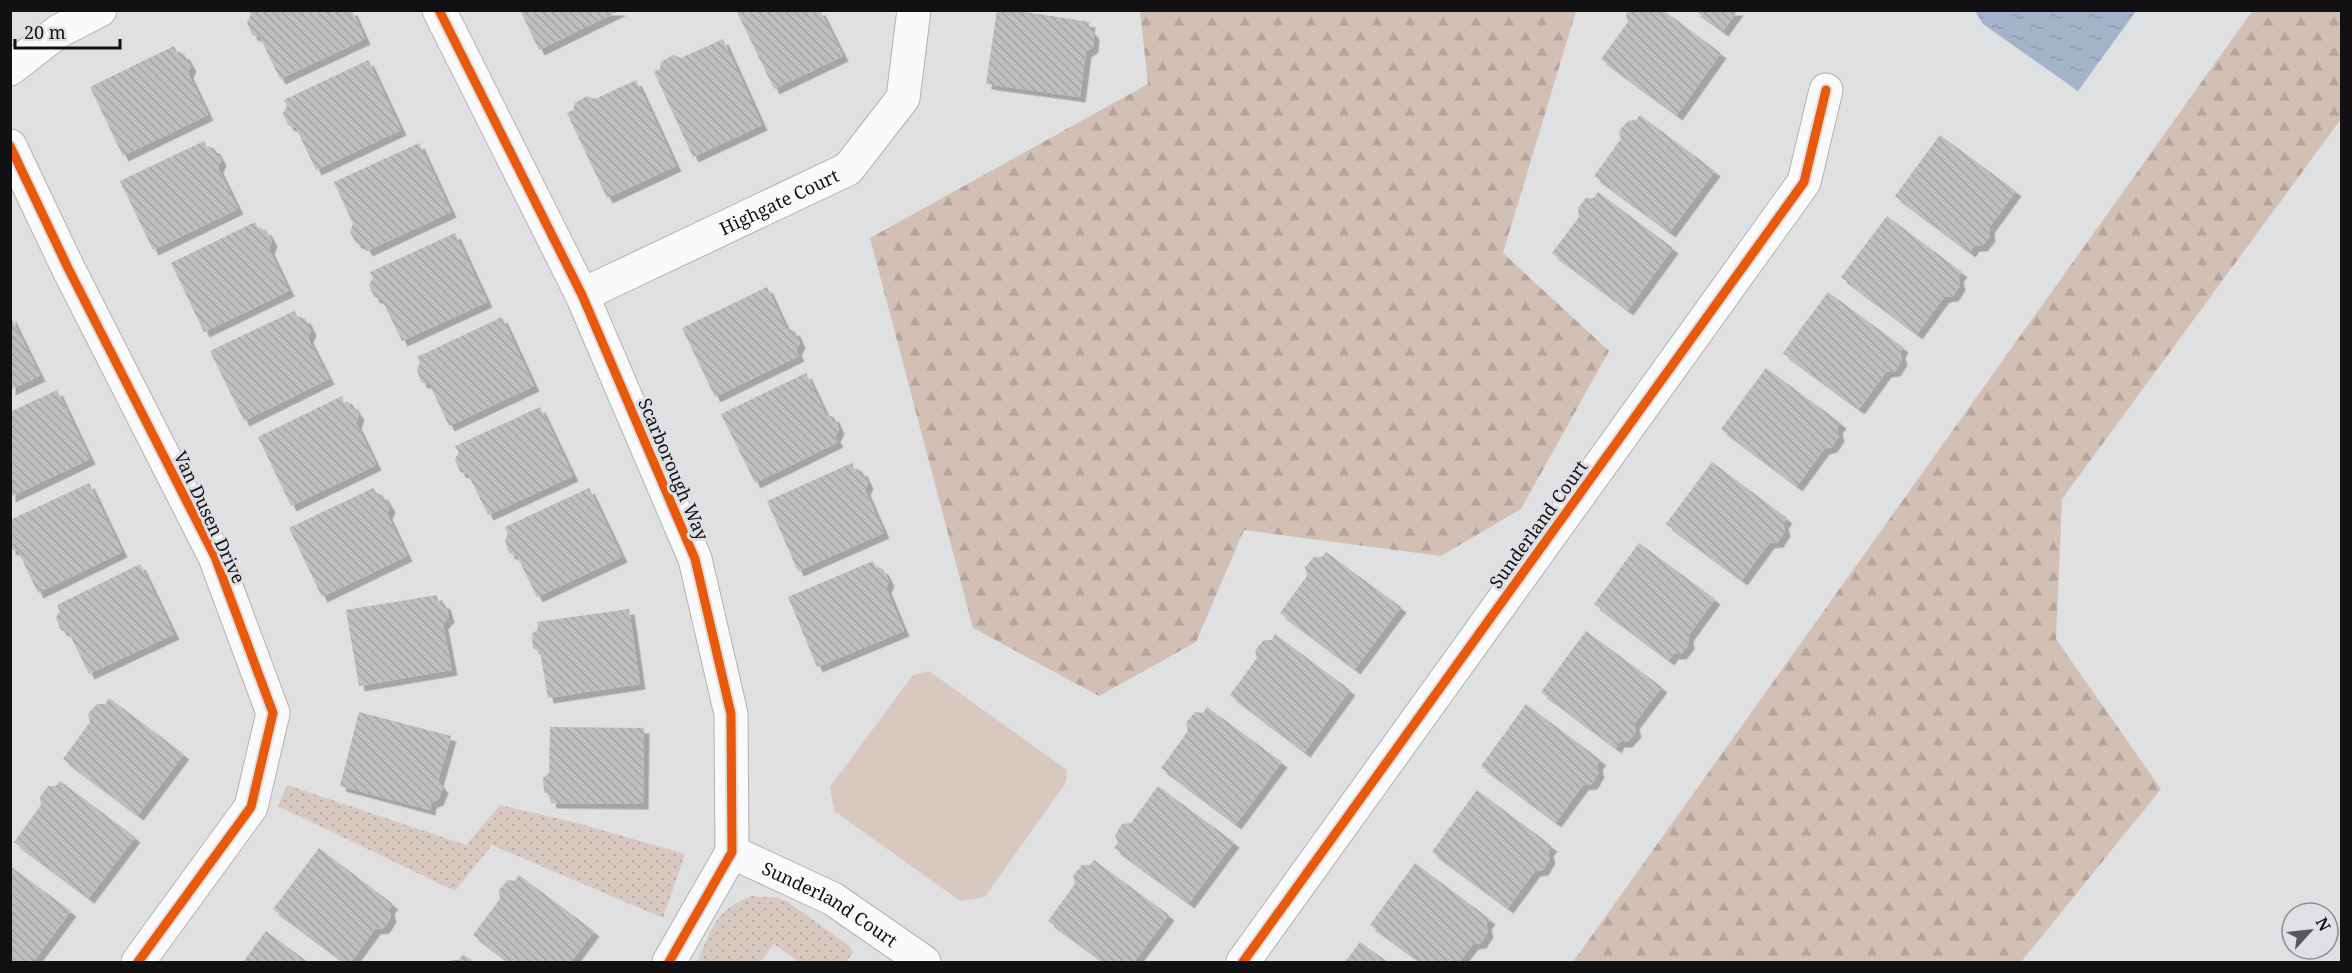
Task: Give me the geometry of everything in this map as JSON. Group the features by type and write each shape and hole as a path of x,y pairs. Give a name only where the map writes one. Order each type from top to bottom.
{"street":[{"path":"10,69 59,31 100,10"},
{"name":"Scarborough Way","path":"439,10 582,295 695,559 731,714 732,852 669,963"},
{"name":"Highgate Court","path":"582,295 848,170 903,98 914,10"},
{"name":"Sunderland Court","path":"1243,963 1804,182 1826,90"},
{"name":"Van Dusen Drive","path":"10,146 68,268 215,557 273,713 251,807 138,963"},
{"name":"Sunderland Court","path":"732,852 833,899 924,963"}],"shaded area":[{"path":"929,671 1067,770 1066,782 985,897 960,901 834,811 830,787 913,675"},
{"path":"287,785 466,845 500,805 577,823 685,854 663,918 492,845 455,891 278,806"},
{"path":"751,896 778,898 788,902 848,945 854,952 846,962 799,962 774,944 760,962 697,962 721,915 738,902"}],"green space":[{"path":"2253,10 2341,11 2341,119 2062,499 2056,639 2161,789 2021,962 1573,962"},
{"path":"1140,11 1576,11 1503,253 1609,351 1521,509 1441,556 1244,530 1196,642 1099,696 973,628 870,238 1148,84"}],"water":[{"path":"1975,11 2136,11 2078,91 1983,24"}],"building":[{"path":"249,10 352,10 365,39 280,79 260,37 252,35 247,22 251,15"},
{"path":"520,10 621,10 539,50"},
{"path":"736,10 820,10 843,56 774,89"},
{"path":"997,10 1012,10 1090,22 1089,28 1094,34 1093,47 1086,52 1080,97 986,84"},
{"path":"1629,10 1663,10 1721,53 1677,115 1601,59 1628,22 1626,14"},
{"path":"1694,10 1738,10 1723,31"},
{"path":"723,39 762,125 693,157 654,72 660,69 661,62 673,55 681,58"},
{"path":"174,46 177,52 184,54 191,66 188,73 208,115 123,156 90,87"},
{"path":"368,60 401,130 316,170 296,128 288,125 283,113 287,106 284,100"},
{"path":"636,80 676,166 607,198 567,113 573,110 575,103 587,96 595,99"},
{"path":"1640,115 1715,171 1670,232 1594,176 1621,139 1619,131 1628,121 1636,120"},
{"path":"1940,135 2016,191 1989,228 1990,236 1982,246 1974,246 1970,252 1895,196"},
{"path":"204,141 207,147 214,148 221,160 218,168 238,209 153,250 120,181"},
{"path":"419,143 451,212 367,251 364,245 356,243 350,232 353,224 334,182"},
{"path":"1598,192 1673,248 1628,310 1552,253 1579,217 1578,208 1586,198 1594,198"},
{"path":"1887,216 1962,272 1958,277 1960,285 1953,296 1944,297 1917,334 1841,277"},
{"path":"255,222 258,228 266,230 272,241 269,249 289,291 204,332 171,263"},
{"path":"455,233 487,302 402,341 382,300 374,297 369,285 373,278 370,272"},
{"path":"767,287 786,328 795,331 800,343 796,350 799,356 715,397 682,328"},
{"path":"1828,292 1903,347 1900,353 1902,360 1895,371 1886,372 1859,409 1783,353"},
{"path":"294,311 298,317 305,318 311,330 308,338 329,379 244,421 210,351"},
{"path":"10,315 40,376 10,390"},
{"path":"502,317 534,386 449,426 430,385 421,382 417,370 420,363 417,357"},
{"path":"1766,368 1841,423 1837,429 1839,436 1832,447 1824,449 1797,486 1721,429"},
{"path":"806,373 826,415 834,417 839,429 835,437 838,442 755,483 721,414"},
{"path":"57,390 90,459 10,497 10,412"},
{"path":"342,396 344,403 352,404 359,415 356,423 376,465 291,506 258,437"},
{"path":"540,407 573,476 488,515 468,474 460,472 455,459 459,452 455,446"},
{"path":"1712,462 1787,518 1783,524 1785,531 1778,542 1769,543 1742,580 1666,524"},
{"path":"852,463 854,469 862,471 868,483 865,490 884,533 798,571 767,501"},
{"path":"89,483 122,552 38,593 18,551 10,549 10,520"},
{"path":"373,488 376,493 383,495 390,507 387,514 407,556 322,597 289,528"},
{"path":"589,488 622,557 537,597 517,556 509,553 505,540 508,534 505,527"},
{"path":"1639,543 1715,599 1688,636 1689,644 1681,654 1673,654 1669,660 1594,604"},
{"path":"1326,552 1401,607 1355,669 1280,613 1307,576 1305,567 1314,557 1322,557"},
{"path":"873,561 876,567 883,569 889,581 886,588 904,631 817,667 788,597"},
{"path":"140,564 174,634 89,674 69,633 61,630 56,618 60,611 57,605"},
{"path":"437,595 438,601 445,604 449,617 443,624 452,670 359,686 346,610"},
{"path":"629,609 640,684 548,698 540,652 533,648 532,634 538,629 537,622"},
{"path":"1586,631 1662,687 1634,724 1636,732 1627,742 1619,742 1616,748 1541,692"},
{"path":"1275,634 1350,690 1305,752 1230,695 1257,658 1255,650 1264,640 1272,640"},
{"path":"109,698 184,754 138,815 63,759 90,722 88,714 97,704 105,704"},
{"path":"1526,704 1601,760 1597,765 1599,772 1592,784 1583,785 1556,822 1481,766"},
{"path":"1207,707 1282,762 1236,824 1161,768 1188,731 1186,723 1195,712 1203,713"},
{"path":"359,712 451,736 438,781 443,788 438,800 431,803 430,810 340,786"},
{"path":"550,727 644,728 643,804 551,803 550,796 544,792 543,778 549,773"},
{"path":"60,781 135,837 89,898 14,842 41,805 40,797 48,786 56,786"},
{"path":"1158,786 1234,842 1189,903 1114,848 1118,843 1115,835 1122,824 1131,823"},
{"path":"1477,790 1552,846 1548,851 1550,858 1543,870 1535,871 1508,908 1432,852"},
{"path":"319,848 393,904 389,909 391,917 384,928 375,929 351,962 344,962 273,909"},
{"path":"1094,860 1169,915 1134,962 1104,962 1048,921 1075,884 1073,876 1082,865 1090,865"},
{"path":"1415,863 1490,919 1486,924 1488,932 1481,943 1473,944 1459,962 1421,962 1370,925"},
{"path":"10,866 71,911 33,962 10,961"},
{"path":"519,875 594,931 571,962 509,962 473,935 500,899 499,890 508,880 515,881"},
{"path":"266,931 308,962 243,962"},
{"path":"1360,942 1388,962 1345,962"},
{"path":"463,954 474,962 449,962 459,960"}],"cycle path":[{"path":"439,10 582,295 695,559 731,714 732,852 669,962"},
{"path":"1243,962 1804,182 1826,90"},
{"path":"10,146 68,268 215,557 273,713 251,807 138,962"}]}
